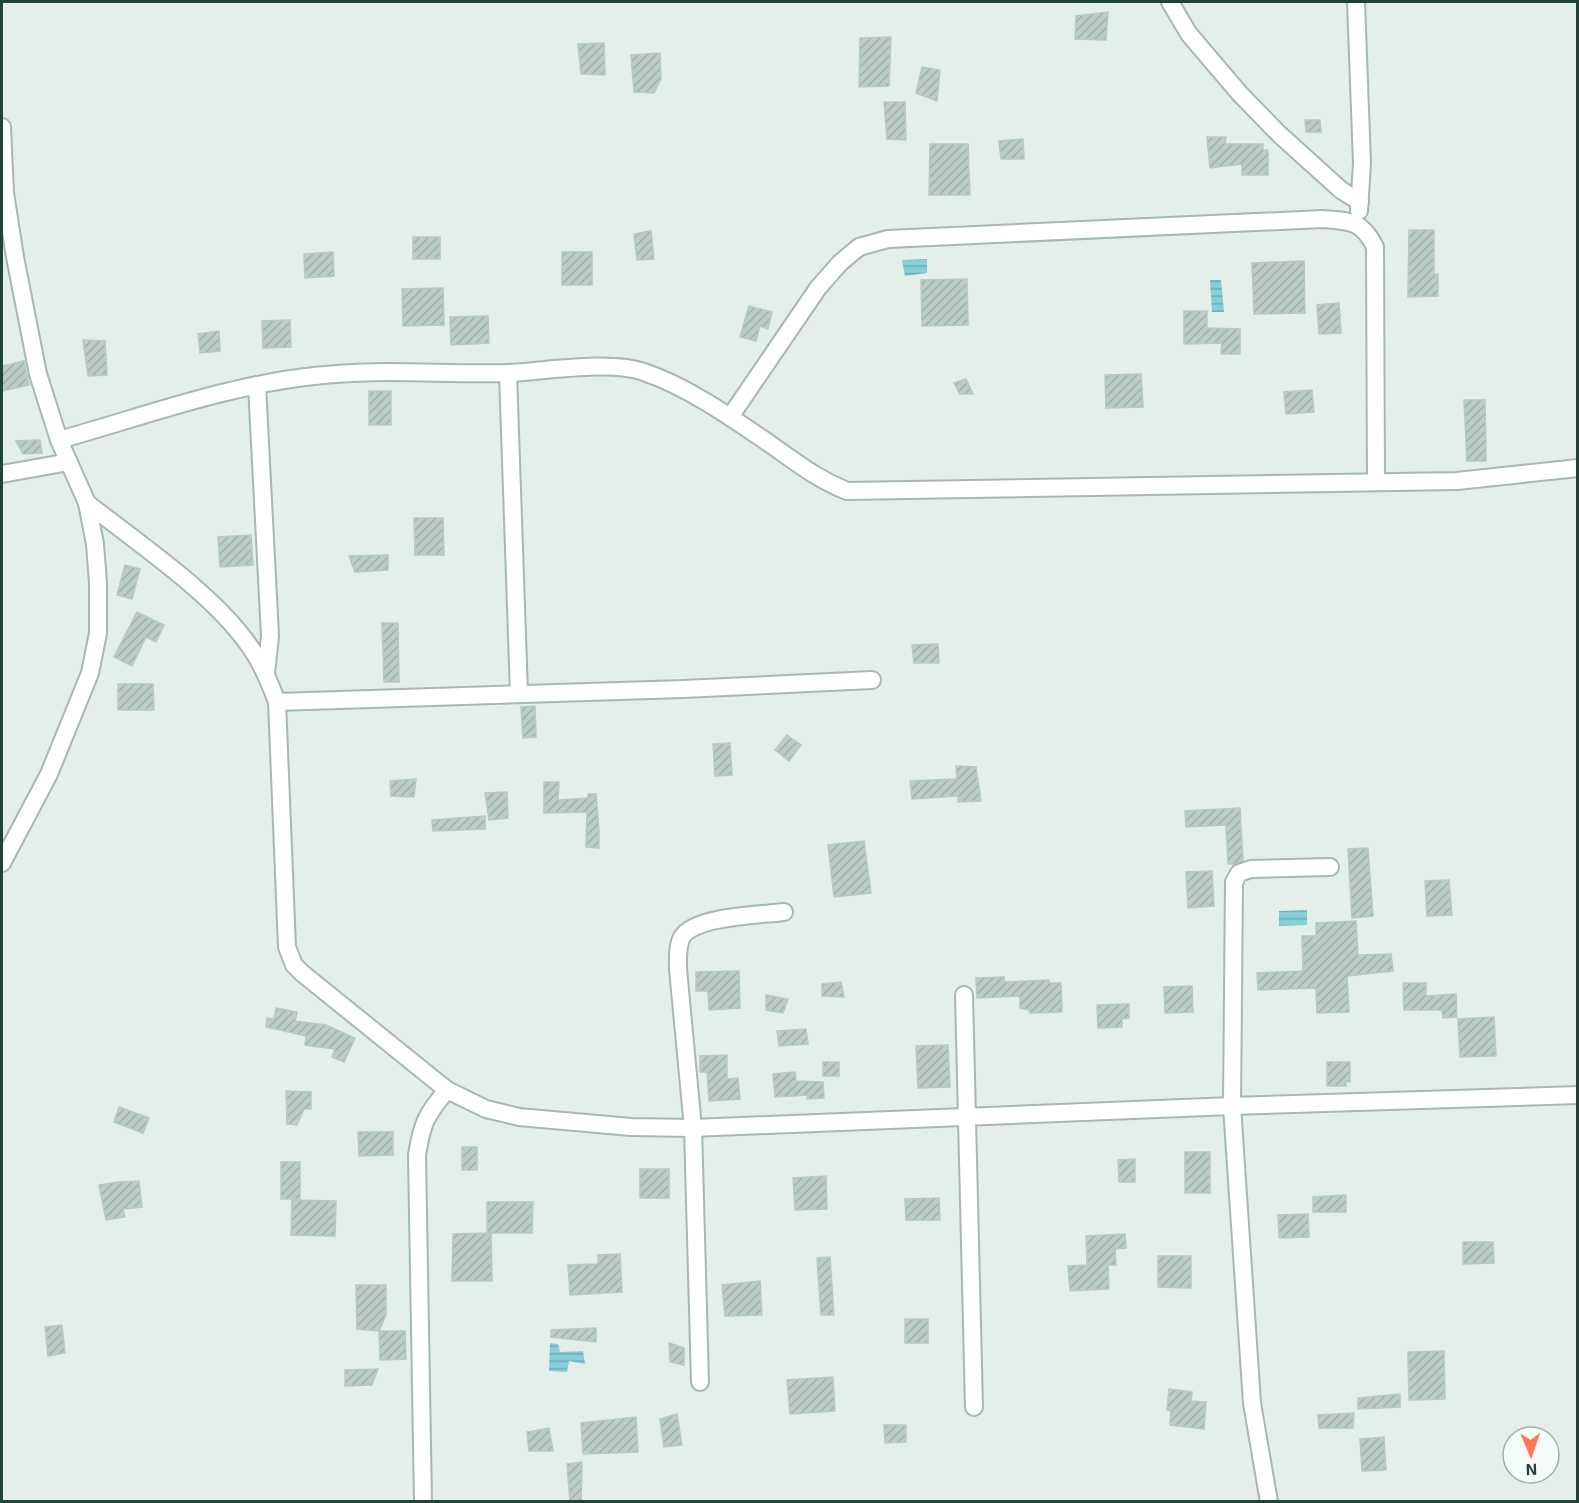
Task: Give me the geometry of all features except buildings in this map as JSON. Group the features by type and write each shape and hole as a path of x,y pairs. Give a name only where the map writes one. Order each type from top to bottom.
{"street":[{"path":"1170,2 1189,34 1240,94 1279,134 1341,190 1360,202"},
{"path":"1356,2 1362,163 1357,224"},
{"path":"2,127 5,193 38,374 59,440 87,503 95,544 98,583 98,633 90,673 49,774 2,863"},
{"path":"730,417 818,288 840,263 859,247 888,239 1323,219 1357,224 1367,232 1375,248 1376,481"},
{"path":"59,440 257,385 313,376 367,371 508,373 614,367 643,371 677,387 730,417 823,481 848,490 1457,481 1578,468"},
{"path":"508,373 519,694"},
{"path":"257,385 270,636 266,673"},
{"path":"2,474 69,462"},
{"path":"87,503 195,588 238,632 266,673 277,702 287,948 294,965 319,988 447,1090 486,1109 519,1117 631,1127 693,1128 1232,1106 1578,1095"},
{"path":"277,702 872,680"},
{"path":"1269,1502 1252,1403 1232,1106 1234,882 1239,873 1251,868 1330,867"},
{"path":"700,1382 698,1233 693,1128 678,969 679,949 682,936 704,922 784,912"},
{"path":"964,995 974,1407"},
{"path":"423,1502 417,1155 421,1129 429,1111 447,1090"}],"water":[{"path":"927,259 927,273 905,276 902,260"},
{"path":"1210,280 1221,280 1224,312 1212,312"},
{"path":"1307,910 1307,925 1279,926 1279,911"},
{"path":"550,1343 558,1344 560,1352 583,1351 585,1364 569,1361 567,1372 549,1371"}]}
